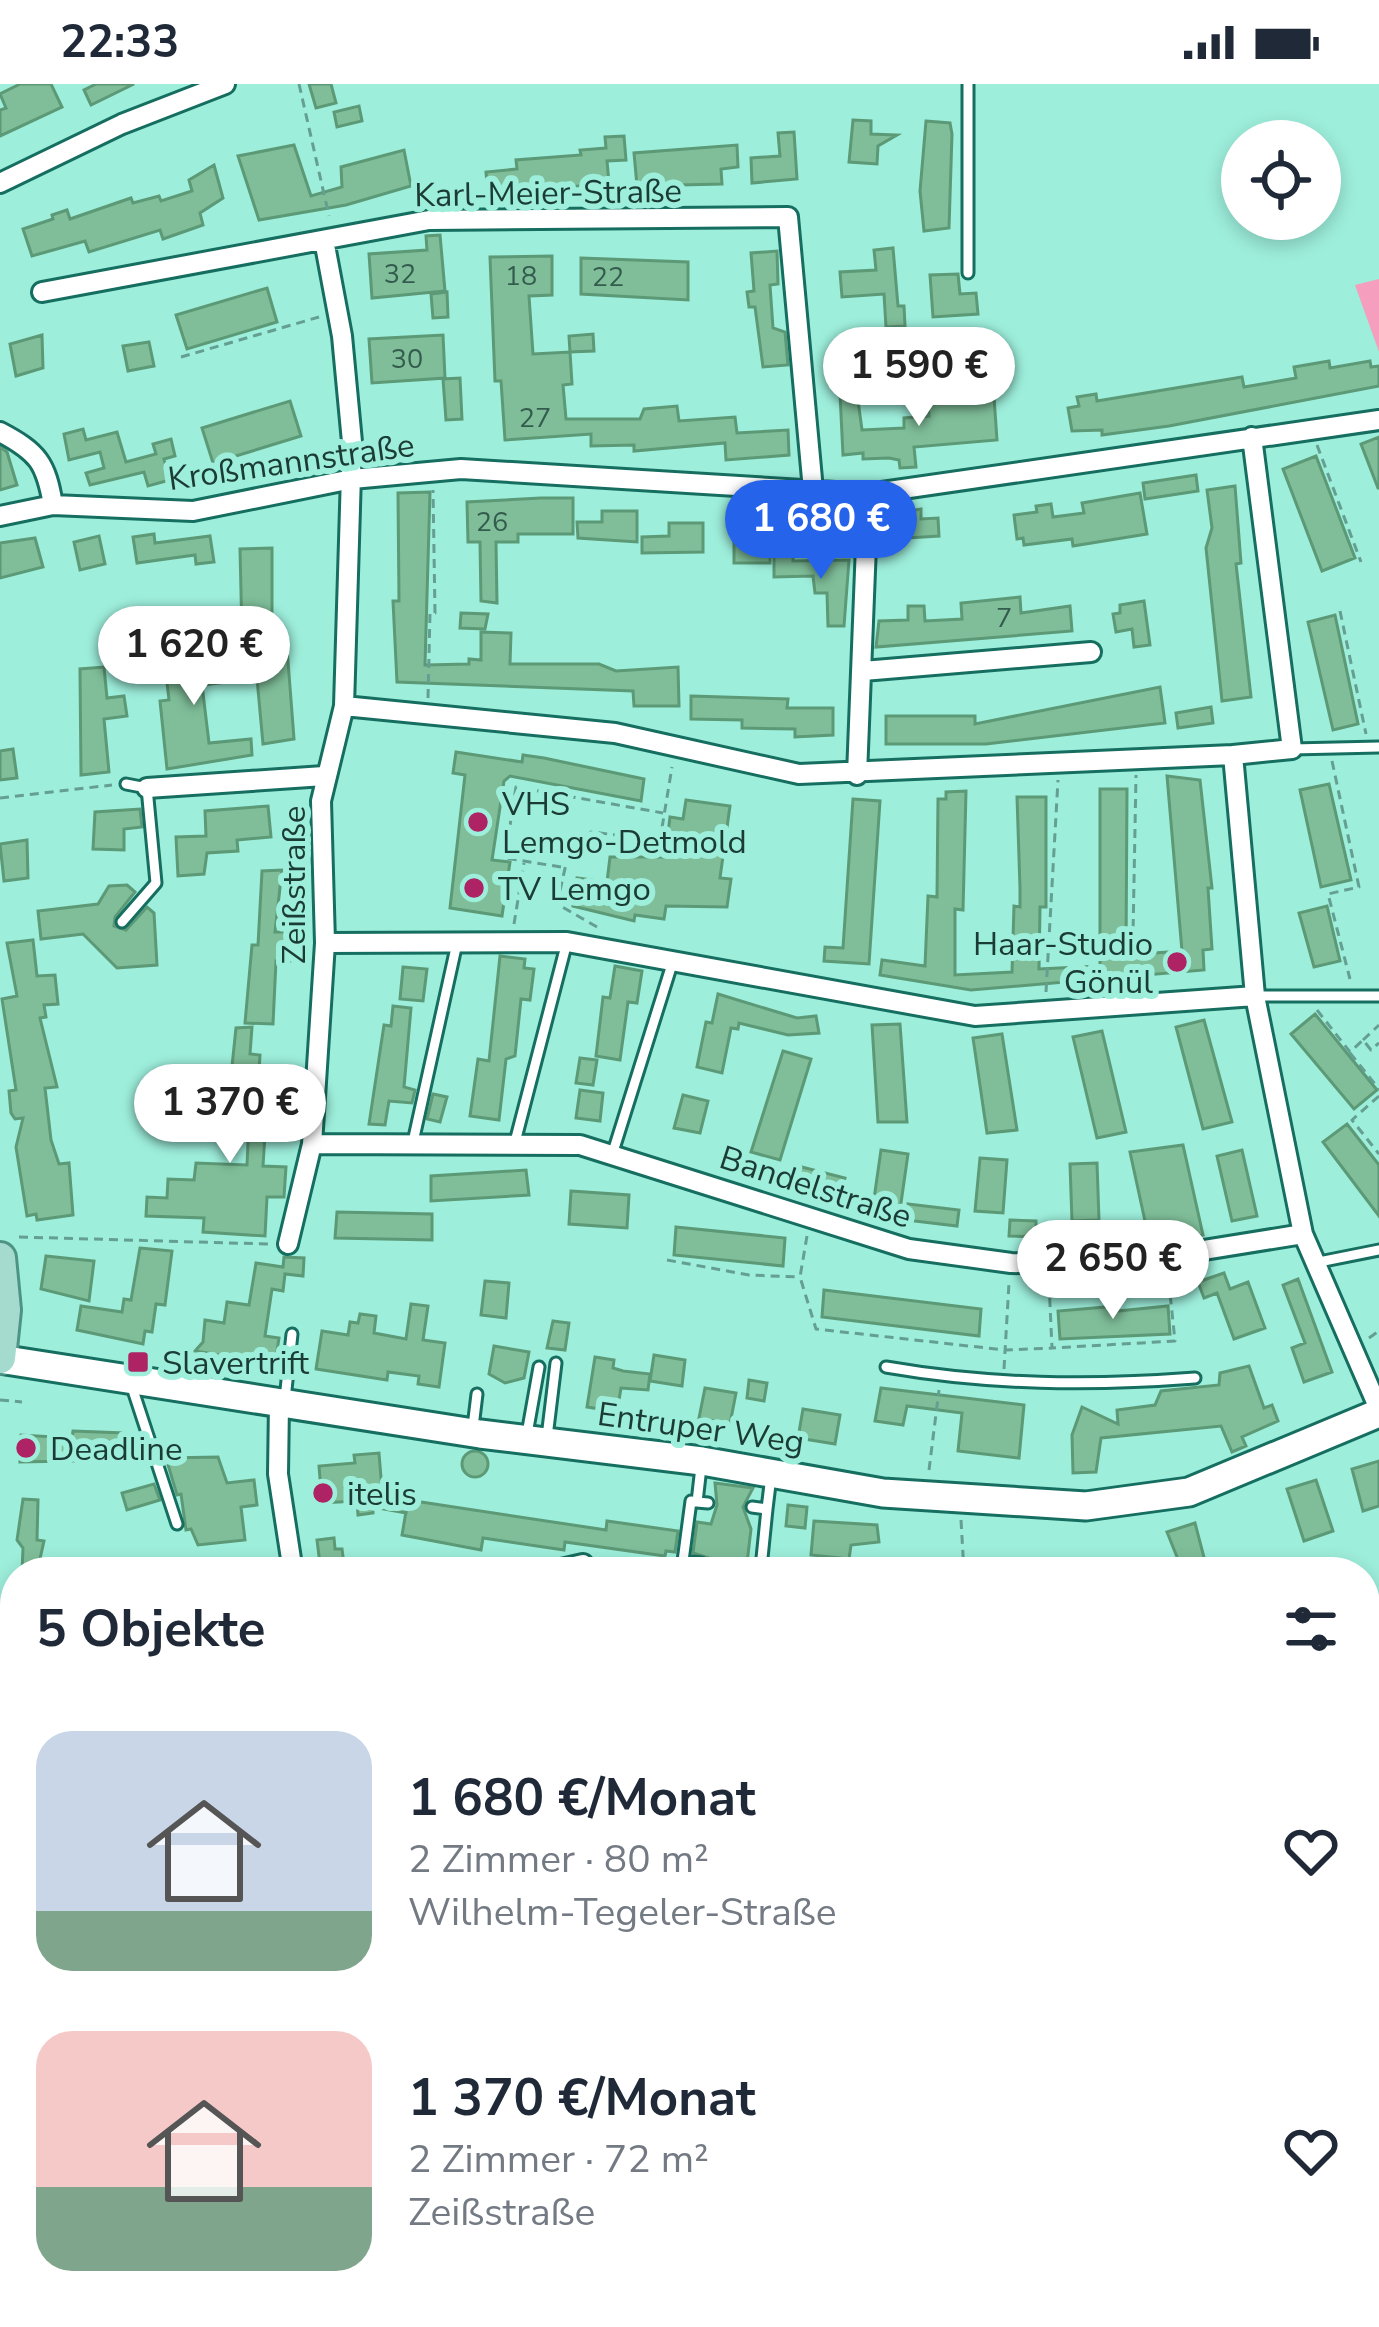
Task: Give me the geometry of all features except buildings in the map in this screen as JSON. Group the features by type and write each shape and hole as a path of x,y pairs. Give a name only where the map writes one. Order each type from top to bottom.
{"main road":[{"path":"0,1359 9,1247"},
{"name":"Entruper Weg","path":"0,1359 925,1498 1086,1506 1189,1492 1379,1411"}],"street":[{"path":"0,183 122,124 225,84"},
{"name":"Karl-Meier-Straße","path":"42,292 429,220 788,217 813,490"},
{"name":"Zeißstraße","path":"287,1244 312,1144 325,943 324,776 344,706 352,479 329,238"},
{"name":"Kroßmannstraße","path":"0,516 53,505 193,512 352,479 432,470 868,494 1379,420"},
{"path":"0,432 35,450 46,465 53,505"},
{"path":"344,706 615,733 780,772 856,775 1059,766 1292,748 1252,437"},
{"path":"856,775 868,494"},
{"path":"863,671 1091,652"},
{"path":"1233,755 1255,996 1304,1234 1379,1411"},
{"path":"147,788 324,776"},
{"path":"325,943 567,942 975,1016 1255,996"},
{"name":"Bandelstraße","path":"312,1144 580,1144 909,1249 1010,1263 1112,1264 1304,1234"},
{"path":"282,1404 278,1474 290,1557"}],"lane":[{"path":"968,84 968,273"},
{"path":"1292,748 1374,747"},
{"path":"122,922 156,883 147,788 126,784"},
{"path":"515,1142 567,942"},
{"path":"412,1142 457,943"},
{"path":"613,1152 673,961"},
{"path":"1255,996 1379,997"},
{"path":"1315,1263 1379,1250"},
{"path":"282,1404 292,1334"},
{"path":"536,1441 556,1363"},
{"path":"536,1441 539,1367"},
{"path":"886,1367 1003,1383 1105,1385 1195,1378"},
{"path":"129,1379 177,1524"},
{"path":"472,1432 477,1394"},
{"path":"683,1557 691,1501 702,1502 702,1461"},
{"path":"762,1557 771,1472"},
{"path":"752,1507 767,1509"}],"path":[{"path":"298,84 329,238"},
{"path":"181,358 338,312"},
{"path":"1311,429 1360,562"},
{"path":"428,712 430,613 435,613 432,470"},
{"path":"1340,611 1374,747"},
{"path":"594,946 598,927 557,904 565,867 591,832 660,840 673,747"},
{"path":"1329,748 1359,887 1328,894 1355,996"},
{"path":"1132,1005 1136,761"},
{"path":"1044,1011 1059,766"},
{"path":"0,798 126,784"},
{"path":"565,867 505,858 516,787 664,813"},
{"path":"512,942 524,861"},
{"path":"1306,996 1379,1092 1352,1120 1379,1154"},
{"path":"1350,1052 1379,1025"},
{"path":"1363,1040 1371,1050 1379,1043"},
{"path":"811,1217 800,1276 816,1329 1005,1350 1175,1341 1166,1256"},
{"path":"9,1247 287,1244"},
{"path":"667,1260 748,1275 800,1276"},
{"path":"1003,1383 1010,1263"},
{"path":"1048,1264 1052,1348"},
{"path":"1369,1338 1379,1331"},
{"path":"925,1498 940,1376"},
{"path":"0,1400 22,1402"},
{"path":"959,1497 963,1557"}],"shaded area":[{"path":"1379,279 1379,352 1355,285"}],"place":[{"name":"VHS Lemgo-Detmold","path":"478,822"},
{"name":"TV Lemgo","path":"474,888"},
{"name":"Haar-Studio Gönül","path":"1177,962"},
{"name":"Slavertrift","path":"138,1362"},
{"name":"Deadline","path":"26,1448"},
{"name":"itelis","path":"323,1493"}]}
